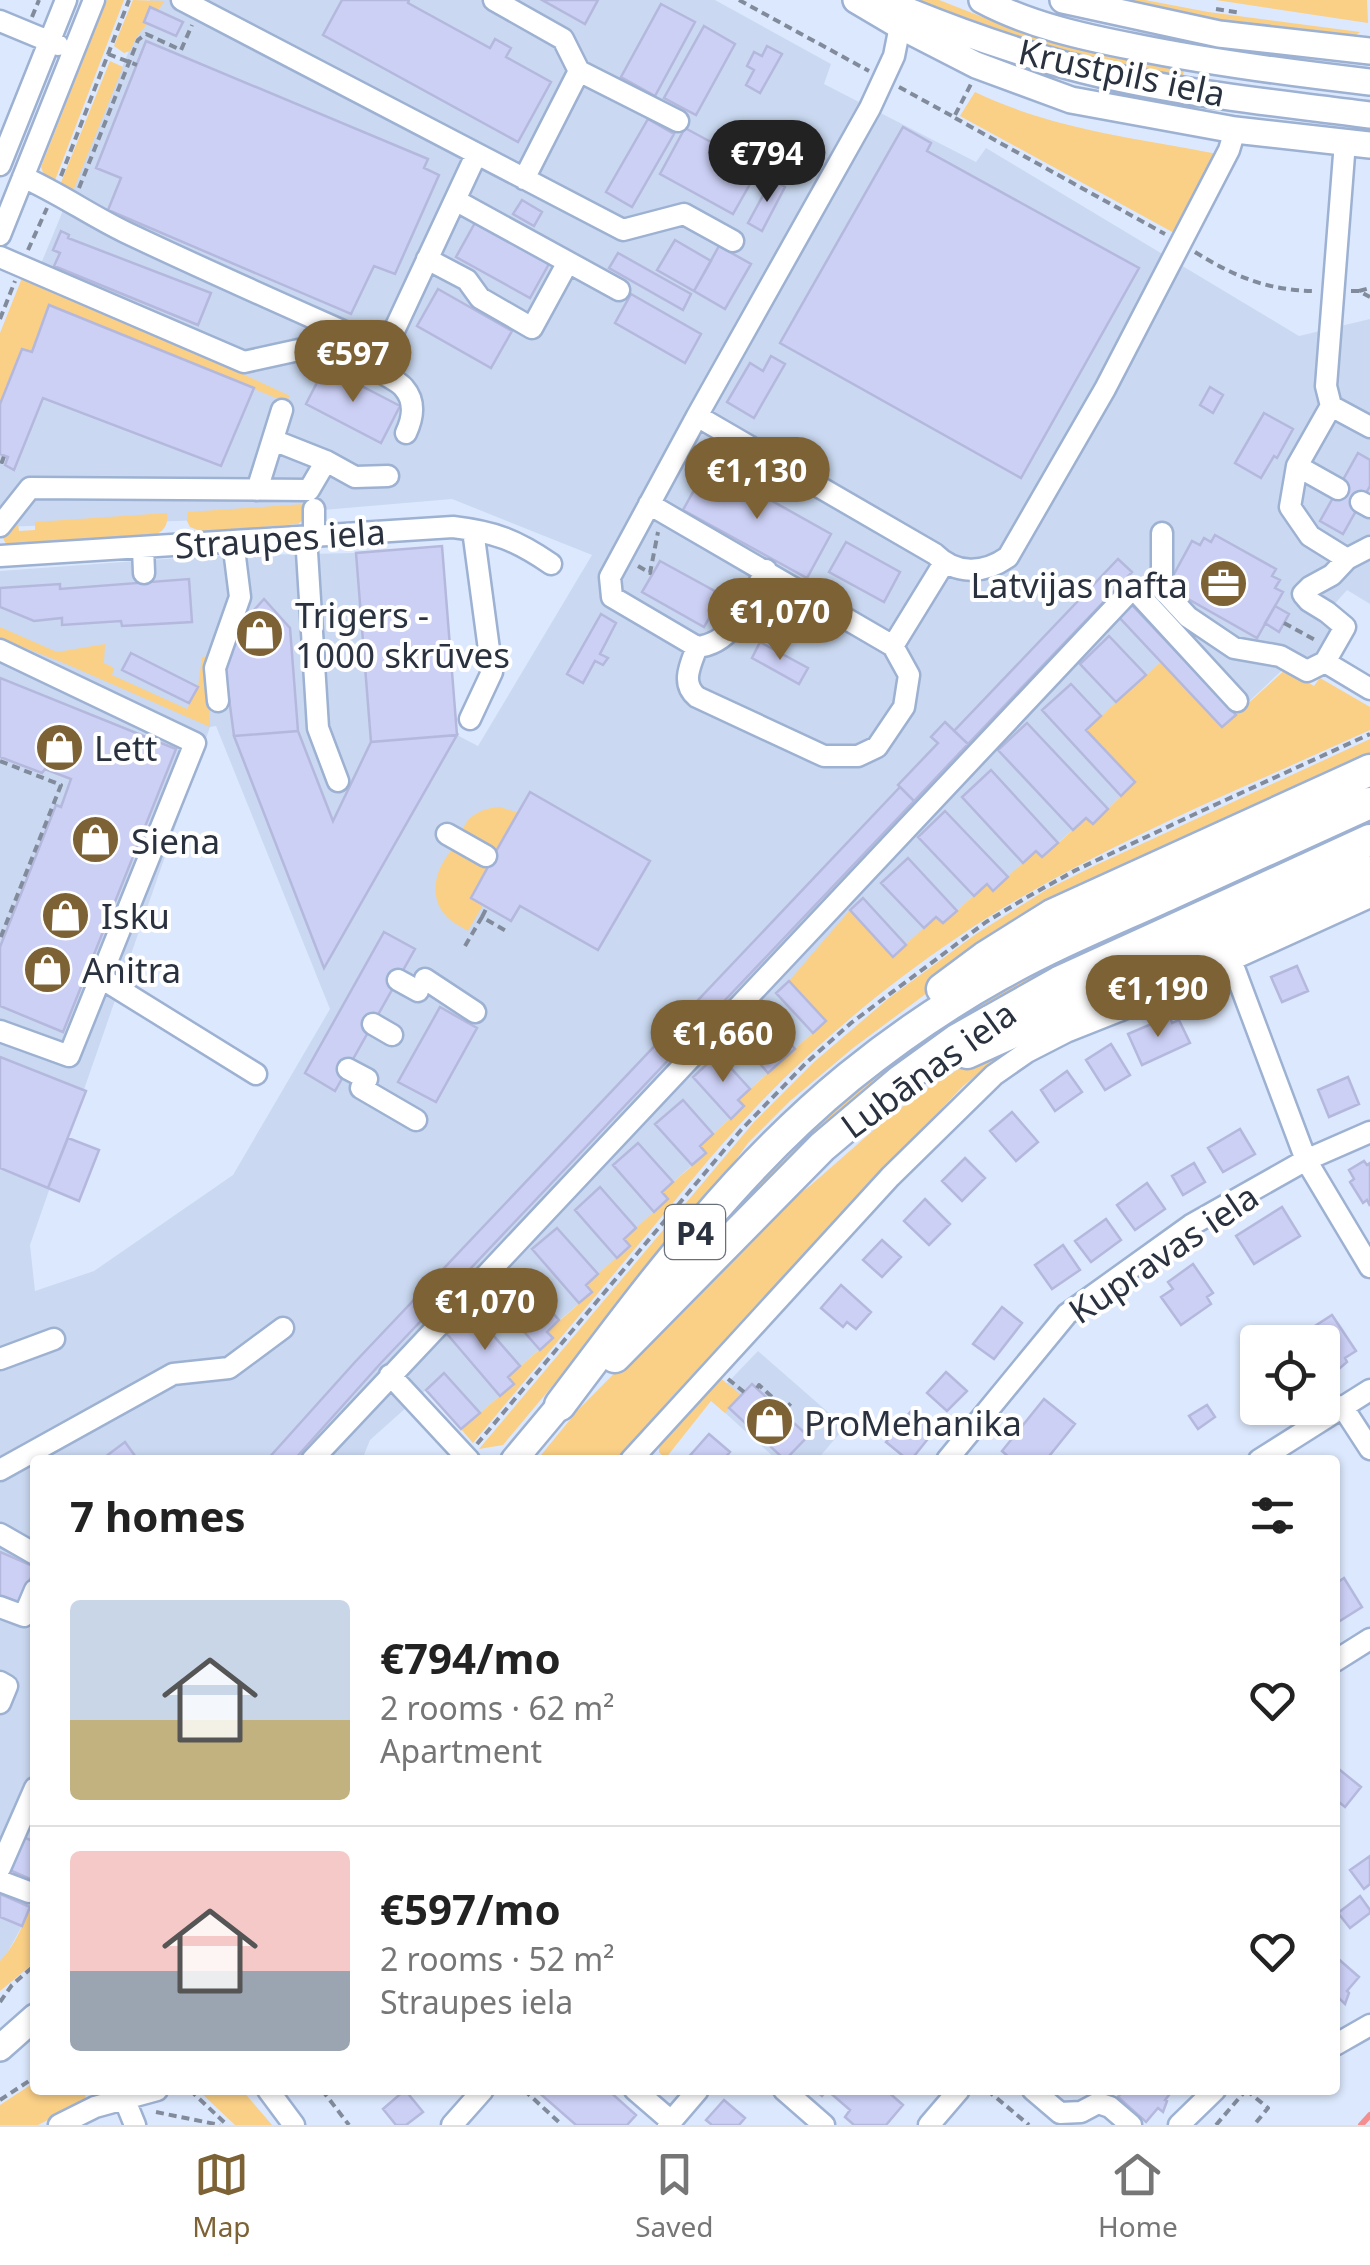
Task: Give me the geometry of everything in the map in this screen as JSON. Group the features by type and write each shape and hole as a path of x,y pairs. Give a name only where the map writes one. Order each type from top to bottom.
{"highway":[{"path":"850,1077 904,1017 985,956 1052,915 1370,770"},
{"name":"Lubānas iela","path":"560,1405 660,1273 734,1186 780,1138 905,1035 1003,972 1370,803"},
{"name":"Lubānas iela","path":"560,1405 620,1353 822,1147 958,1039 1019,1003 1120,953 1370,840"},
{"path":"822,1147 971,1050 1370,872"}],"main road":[{"path":"856,0 976,65 1071,100 1235,130 1358,144"},
{"name":"Krustpils iela","path":"882,0 990,42 1058,63 1180,90 1370,115"},
{"name":"Krustpils iela","path":"982,0 1046,26 1099,40 1186,58 1370,82"},
{"path":"1063,0 1104,5 1219,34 1370,52"},
{"name":"Lubānas iela","path":"518,1455 560,1405"},
{"path":"0,2048 30,2021"}],"street":[{"path":"0,165 66,0"},
{"path":"0,234 94,0"},
{"path":"494,0 563,40 579,71 678,121"},
{"path":"190,5 623,230 684,214 733,241"},
{"path":"0,20 74,52"},
{"path":"766,570 735,625 722,639 705,646 698,647 612,597 610,577 870,108 894,56 900,26"},
{"path":"524,179 579,71"},
{"path":"697,416 934,554 944,564 977,571 994,567 1008,557 1105,389 1163,282 1229,150 1235,130"},
{"path":"1358,144 1333,292 1326,386 1332,406 1370,428"},
{"path":"24,176 119,229 385,350 476,155"},
{"path":"455,200 619,290"},
{"path":"0,256 244,362 326,344 404,386 413,406 413,418 406,433"},
{"path":"427,259 468,280 480,298 532,328 568,262"},
{"path":"1332,406 1297,466 1290,507 1310,536 1347,558"},
{"path":"257,490 282,410"},
{"path":"273,440 355,477 388,476"},
{"path":"0,526 30,488 310,490 326,461"},
{"path":"1297,466 1338,488"},
{"path":"650,504 894,646 909,675 904,707 877,747 858,756 824,756 691,692 686,678 698,647"},
{"path":"314,509 310,536 318,728 338,781"},
{"name":"Straupes iela","path":"0,556 453,527 484,531 524,545 551,564"},
{"path":"470,719 492,672 472,530"},
{"path":"1162,534 1162,589 1188,616 1234,648 1280,656 1306,671 1325,662 1345,627 1303,594 1332,575 1347,558 1370,548"},
{"path":"218,700 215,668 240,597 233,541"},
{"path":"143,546 144,572"},
{"path":"894,646 944,564"},
{"path":"317,1455 1133,588 1237,701"},
{"path":"776,634 800,590"},
{"path":"0,650 195,743 69,1056 0,1031"},
{"path":"1325,662 1370,689"},
{"path":"447,834 486,856"},
{"name":"Lubānas iela","path":"636,1455 890,1177 994,1075 1066,1032 1370,898"},
{"path":"1231,960 1306,1160 1370,1268"},
{"path":"101,978 256,1074"},
{"path":"398,980 422,985 475,1012"},
{"path":"373,1024 392,1035"},
{"path":"358,1079 416,1120"},
{"name":"Kupravas iela","path":"952,1455 1067,1314 1191,1225 1306,1160 1370,1132"},
{"path":"0,1470 173,1374 229,1368 284,1328"},
{"path":"0,1359 54,1339"},
{"path":"390,1375 464,1455"},
{"path":"1267,1455 1370,1390"},
{"path":"1342,1406 1370,1449"},
{"path":"0,1534 30,1551"},
{"path":"0,1608 24,1616 30,1602"},
{"path":"1340,1658 1370,1639"},
{"path":"0,1682 7,1686 0,1703"},
{"path":"0,1868 27,1826"},
{"path":"0,1882 29,1892"},
{"path":"1340,2041 1370,2025"},
{"path":"59,2125 85,2112 130,2114 151,2095"},
{"path":"272,2095 294,2125"},
{"path":"452,2125 478,2095"},
{"path":"640,2095 669,2123 694,2095"},
{"path":"790,2095 824,2125"},
{"path":"929,2125 955,2095"},
{"path":"1039,2095 1060,2113 1081,2112 1098,2103 1131,2125"},
{"path":"1179,2125 1210,2095"}],"path":[{"path":"64,196 129,0"},
{"path":"739,0 884,79"},
{"path":"0,319 21,266 64,196 138,40 146,34 181,50 190,5"},
{"path":"1200,7 1256,15"},
{"path":"108,54 137,65"},
{"path":"954,118 1228,272 1261,285 1306,292 1370,288"},
{"path":"1360,291 1370,297"},
{"path":"1284,623 1316,640"},
{"path":"0,761 61,786 0,938"},
{"path":"464,946 488,907"},
{"path":"482,917 508,932"},
{"path":"756,1388 759,1385 785,1409 792,1402"},
{"path":"0,2002 12,1984 30,1969"},
{"path":"0,2100 30,2079"},
{"path":"195,2095 227,2125"},
{"path":"326,2095 349,2125"},
{"path":"529,2095 562,2125"},
{"path":"993,2095 1028,2125"},
{"path":"1216,2125 1242,2095"},
{"path":"1252,2095 1268,2108 1254,2125"},
{"path":"537,2102 543,2096"},
{"path":"130,2114 156,2112 220,2125"}],"shaded area":[{"path":"107,0 124,0 54,183 45,178 41,167"},
{"path":"133,0 165,1 130,51 124,53 114,46"},
{"path":"150,0 715,0 831,64 824,84 976,162 986,148 1299,336 1370,319 1370,604 1347,590 1324,616 1330,629 1326,647 1316,656 1296,657 1222,727 1160,662 1135,782 1093,824 1086,818 1042,857 1036,851 993,891 986,885 943,923 937,917 893,957 849,911 826,1021 739,1099 744,1106 700,1146 706,1153 662,1192 668,1199 625,1239 630,1246 586,1285 592,1292 547,1331 553,1338 508,1377 514,1384 461,1429 426,1390 370,1440 364,1455 30,1455 30,1907 0,1961 0,571 206,556 356,553 442,546 457,735 478,746 592,555 452,499 206,520 0,527 0,363","holes":["216,726 330,1009 233,1175 94,1271 35,1291 30,1245 210,727"]},
{"path":"917,0 939,0 1063,42 1184,68 1183,78 1062,52"},
{"path":"1127,0 1360,32 1352,38 1208,20 1131,6"},
{"path":"1216,0 1367,0 1368,23"},
{"path":"110,61 123,67 73,191 60,185"},
{"path":"975,92 1064,124 1218,154 1176,234 960,116"},
{"path":"24,273 290,396 286,402 49,305 32,352 22,349 0,404 0,333"},
{"path":"305,504 303,520 298,524 203,532 190,527 187,521 188,512"},
{"path":"167,513 166,525 157,534 7,546 2,536 15,522 19,531 35,530 35,522"},
{"path":"0,627 57,652 105,644 104,663 114,668 112,675 187,709 198,687 202,657 208,656 210,727 0,638"},
{"path":"1161,662 1222,727 1286,669 1314,686 1320,678 1370,707 1370,730 1159,825 1056,877 958,937 878,996 827,1038 740,1124 473,1443 461,1429 513,1385 508,1377 552,1339 547,1332 592,1292 586,1285 629,1246 624,1239 667,1200 662,1192 706,1154 700,1146 743,1107 738,1100 825,1022 789,981 850,910 893,956 936,917 943,923 987,884 993,890 1036,851 1043,857 1086,818 1093,824 1135,782 1086,730"},
{"path":"1370,739 1370,759 958,970 853,1048 748,1143 700,1209 503,1445 479,1449 754,1122 814,1062 889,998 976,934 1046,890"},
{"path":"500,807 519,813 495,853 462,833 467,821 476,814"},
{"path":"1370,817 1370,827 1078,960 731,1221 685,1264 772,1166 835,1106 929,1034 1025,976"},
{"path":"455,847 489,865 471,897 483,905 468,931 450,920 437,901 439,872"},
{"path":"987,1051 1003,1053 962,1087 622,1455 541,1455 578,1410 767,1219 919,1094"},
{"path":"758,1351 845,1427 821,1455 772,1455 711,1400"},
{"path":"719,1377 741,1395 725,1413 711,1401 668,1455 659,1452 659,1444"},
{"path":"30,1906 30,1966 0,1991 0,1961"},
{"path":"30,2085 30,2095 86,2095 85,2101 38,2125 0,2125 0,2105"},
{"path":"203,2095 246,2095 272,2125 235,2125"}],"building":[{"path":"342,0 409,0 408,3 490,48 495,39 511,48 506,57 551,82 518,142 323,35"},
{"path":"542,0 598,0 585,24"},
{"path":"661,4 695,22 655,96 621,77"},
{"path":"150,7 183,22 176,36 144,22"},
{"path":"704,26 735,44 696,115 664,98"},
{"path":"146,41 428,159 424,168 439,175 395,274 374,266 351,314 108,210 121,178 96,168"},
{"path":"767,46 782,54 760,93 746,85 754,70 747,66 754,52 762,56"},
{"path":"648,119 674,134 632,207 606,192"},
{"path":"903,127 931,143 927,151 1139,268 1021,478 780,343"},
{"path":"685,128 759,168 733,214 660,174"},
{"path":"772,179 785,187 762,231 748,223"},
{"path":"522,200 542,212 534,226 513,214"},
{"path":"476,221 550,262 530,298 456,257"},
{"path":"61,231 68,238 211,293 198,325 54,266 60,253 53,250"},
{"path":"675,240 711,261 694,291 657,270"},
{"path":"719,246 751,264 725,309 694,291"},
{"path":"618,253 691,294 683,310 609,268"},
{"path":"438,289 512,331 491,368 417,326"},
{"path":"631,294 701,334 685,363 615,323"},
{"path":"49,305 254,388 221,466 43,398 14,470 5,465 8,457 0,454 0,404 22,349 32,352"},
{"path":"771,356 785,364 754,418 727,402 750,363 763,371"},
{"path":"325,367 400,406 381,443 306,404"},
{"path":"1210,387 1223,395 1213,413 1200,405"},
{"path":"1264,413 1293,429 1261,478 1235,463"},
{"path":"1358,453 1370,460 1370,486 1343,534 1320,521"},
{"path":"708,465 831,534 807,578 683,510"},
{"name":"Latvijas nafta","path":"1215,535 1276,569 1272,576 1280,580 1275,588 1283,592 1257,638 1167,587 1192,541 1200,545 1204,538 1211,542"},
{"path":"846,542 900,572 884,602 829,572"},
{"path":"442,546 457,735 371,742 356,553"},
{"path":"1118,559 1132,572 968,744 954,731"},
{"path":"660,561 722,595 704,627 642,592"},
{"path":"189,579 192,622 62,625 62,618 34,621 0,607 0,588 60,584 60,589"},
{"path":"264,599 290,628 298,731 234,736 225,668 235,631"},
{"path":"1130,603 1236,715 1222,727 1117,615"},
{"path":"1275,606 1289,614 1279,632 1265,623"},
{"path":"601,614 616,623 600,654 608,658 603,665 595,661 583,683 567,674"},
{"path":"1109,636 1146,675 1116,702 1080,664"},
{"path":"760,642 808,668 799,684 752,658"},
{"path":"131,653 198,687 189,703 122,670"},
{"path":"0,678 176,749 63,1032 0,1006 0,947 56,805 61,807 71,779 0,757"},
{"path":"1071,684 1101,716 1086,730 1135,782 1121,796 1042,710"},
{"path":"945,722 968,744 914,801 898,785 938,743 931,737"},
{"path":"1027,723 1108,809 1093,824 1086,818 1073,830 998,750"},
{"path":"298,731 333,821 371,742 457,735 324,968 234,736"},
{"path":"991,770 1058,843 1042,857 1036,851 1023,863 962,797"},
{"path":"900,787 914,801 380,1364 298,1455 271,1455"},
{"path":"530,792 650,861 598,950 520,906 511,921 471,898 489,865 486,862"},
{"path":"945,811 1008,877 993,891 987,884 974,896 918,837"},
{"path":"908,858 957,911 943,923 936,917 924,928 881,883"},
{"path":"863,898 906,945 893,957 850,910"},
{"path":"384,932 415,949 335,1091 305,1073"},
{"path":"1297,966 1308,991 1282,1002 1271,977"},
{"path":"789,981 826,1021 813,1033 776,993"},
{"path":"440,1007 477,1028 436,1102 398,1082"},
{"path":"759,1008 795,1049 768,1073 732,1032"},
{"path":"1170,1016 1172,1023 1179,1020 1190,1043 1142,1065 1128,1034"},
{"path":"1111,1044 1130,1075 1105,1090 1086,1060"},
{"path":"718,1054 750,1089 738,1100 744,1106 731,1119 693,1077"},
{"path":"0,1057 86,1091 48,1188 0,1168"},
{"path":"1067,1071 1082,1092 1055,1111 1041,1090"},
{"path":"1348,1077 1359,1104 1329,1117 1318,1090"},
{"path":"683,1100 713,1134 700,1146 706,1153 692,1165 655,1124"},
{"path":"1012,1112 1038,1142 1016,1161 990,1131"},
{"path":"1240,1129 1255,1154 1223,1172 1208,1148"},
{"path":"68,1138 99,1150 79,1201 48,1188"},
{"path":"638,1143 673,1182 662,1192 668,1199 654,1212 613,1165"},
{"path":"965,1158 985,1178 962,1201 942,1181"},
{"path":"1364,1161 1370,1163 1370,1206 1367,1200 1363,1203 1350,1182 1354,1179 1349,1170"},
{"path":"1194,1163 1205,1182 1183,1195 1172,1176"},
{"path":"1147,1183 1165,1209 1135,1230 1117,1205"},
{"path":"600,1187 636,1228 624,1239 630,1246 617,1258 575,1210"},
{"path":"925,1199 950,1224 929,1245 904,1221"},
{"path":"1282,1207 1300,1236 1254,1264 1236,1236"},
{"path":"1106,1219 1121,1240 1091,1262 1075,1241"},
{"path":"557,1228 598,1274 586,1285 592,1292 579,1303 532,1249"},
{"path":"882,1240 901,1257 882,1277 863,1260"},
{"path":"1063,1245 1080,1270 1052,1289 1035,1265"},
{"path":"1193,1264 1213,1293 1207,1297 1211,1304 1181,1325 1161,1297 1173,1289 1168,1282"},
{"path":"517,1273 559,1320 547,1332 553,1338 540,1350 492,1295"},
{"path":"841,1285 871,1312 856,1329 847,1322 843,1327 821,1308"},
{"path":"1002,1307 1022,1323 994,1359 973,1344"},
{"path":"473,1312 520,1366 508,1377 514,1384 500,1396 447,1334"},
{"path":"1332,1315 1339,1325 1317,1325"},
{"path":"1340,1327 1356,1351 1345,1358 1347,1362 1340,1368"},
{"path":"946,1372 967,1391 947,1411 927,1393"},
{"path":"444,1373 480,1413 461,1429 426,1390"},
{"name":"ProMehanika","path":"752,1384 808,1436 790,1455 780,1455 729,1408"},
{"path":"1044,1399 1075,1424 1050,1455 1006,1455 1002,1451"},
{"path":"1207,1405 1215,1417 1198,1429 1189,1416"},
{"path":"911,1411 935,1430 915,1455 902,1455 886,1442"},
{"path":"709,1434 730,1452 727,1455 690,1455"},
{"path":"125,1442 134,1455 108,1455"},
{"path":"0,1552 30,1565 30,1580 20,1606 0,1597"},
{"path":"1344,1578 1362,1607 1340,1621 1340,1581"},
{"path":"1340,1770 1361,1787 1345,1807 1340,1803"},
{"path":"21,1836 30,1840 30,1879 7,1869"},
{"path":"1370,1856 1370,1884 1364,1889 1350,1870"},
{"path":"0,1894 30,1907 22,1926 0,1917"},
{"path":"1360,1896 1370,1913 1350,1928 1340,1911"},
{"path":"1340,1960 1359,1977 1347,1991 1345,2004 1340,1999"},
{"path":"399,2095 409,2095 423,2112 406,2125 396,2125 383,2109"},
{"path":"542,2095 614,2095 636,2115 627,2125 576,2125"},
{"path":"833,2095 892,2095 903,2105 886,2125 854,2125 845,2117 850,2110"},
{"path":"1169,2095 1163,2112 1158,2108 1146,2122 1118,2097"},
{"path":"724,2100 745,2118 739,2125 712,2125 706,2120"}],"waterway":[{"path":"1361,2125 1370,2115"}],"place":[{"name":"Latvijas nafta","path":"1223,584"},
{"name":"Trigers - 1000 skrūves","path":"260,634"},
{"name":"Lett","path":"59,747"},
{"name":"Siena","path":"96,840"},
{"name":"Isku","path":"66,915"},
{"name":"Anitra","path":"47,969"},
{"name":"ProMehanika","path":"769,1422"}]}
